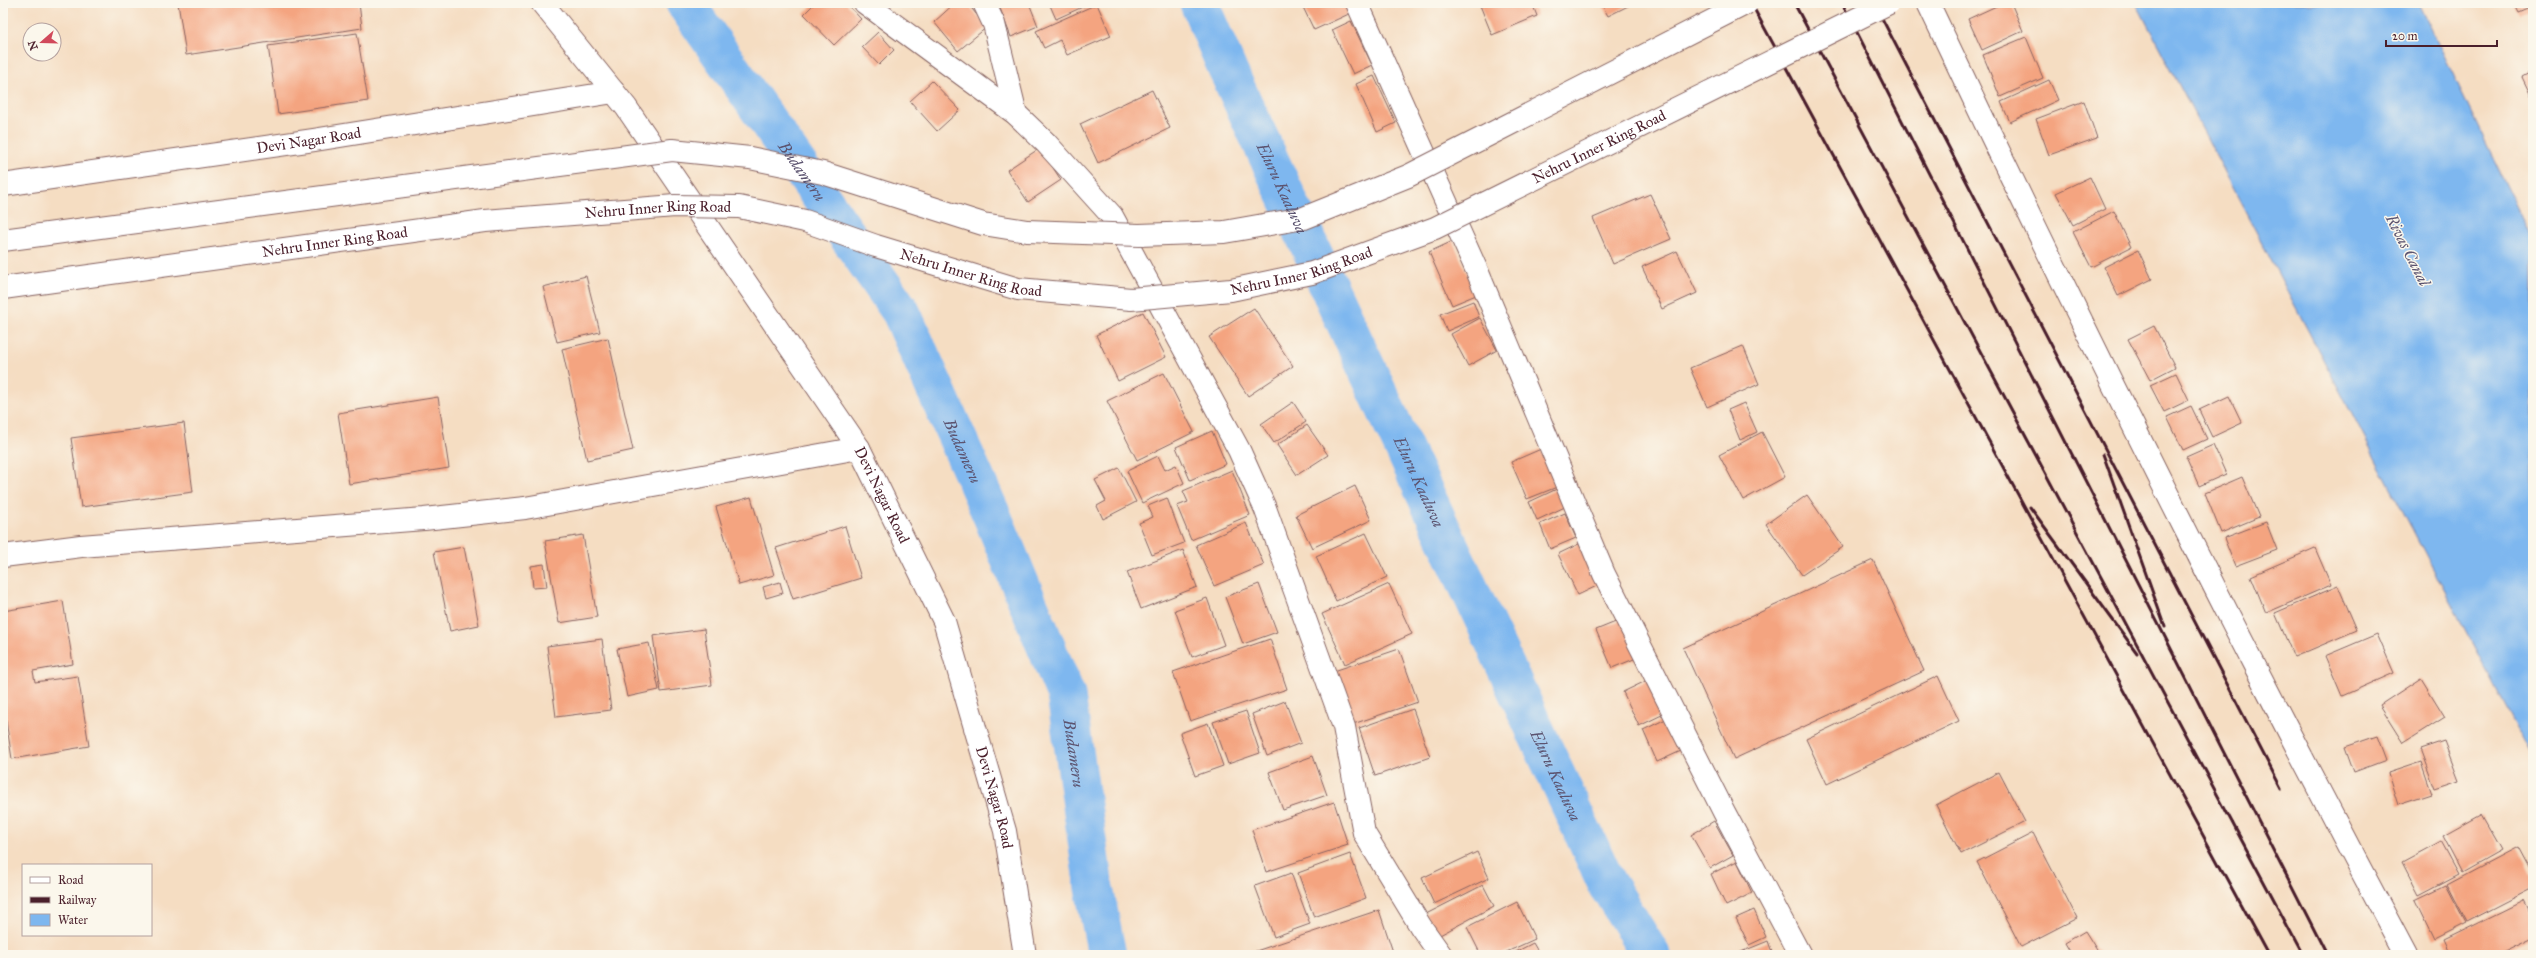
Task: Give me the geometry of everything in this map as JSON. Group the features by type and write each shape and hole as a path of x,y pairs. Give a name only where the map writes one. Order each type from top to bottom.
{"street":[{"name":"Devi Nagar Road","path":"542,3 614,92 859,448 944,621 974,715 1005,832 1025,955"},
{"path":"865,3 1016,114 1046,143 1112,216 1239,450 1265,508 1344,727 1364,833 1421,927 1441,955"},
{"path":"984,3 994,24 1016,114"},
{"path":"1357,3 1478,273 1604,574 1724,812 1800,955"},
{"path":"3,240 672,150 750,158 823,173 983,224 1020,230 1139,235 1224,232 1304,218 1408,176 1747,3"},
{"name":"Nehru Inner Ring Road","path":"3,288 485,221 675,206 739,207 805,221 876,246 1018,289 1131,299 1231,290 1312,273 1435,228 1889,3"},
{"path":"1928,3 2044,249 2349,847 2406,955"},
{"name":"Devi Nagar Road","path":"3,185 306,142 614,92"},
{"path":"3,556 81,546 424,519 525,508 859,448"}],"water":[{"name":"Rivas Canal","path":"2136,3 2419,3 2533,241 2533,759"}],"building":[{"path":"178,3 359,3 362,28 186,55"},
{"path":"815,3 846,3 861,19 834,45 804,14"},
{"path":"955,3 967,3 987,27 958,51 934,22"},
{"path":"998,3 1029,3 1038,26 1011,37"},
{"path":"1049,3 1086,3 1087,5 1056,19"},
{"path":"1301,3 1346,3 1351,13 1314,30"},
{"path":"1479,3 1532,3 1537,16 1492,35"},
{"path":"1601,3 1634,3 1608,16"},
{"path":"2003,3 2011,3 2023,31 1982,50 1968,19"},
{"path":"2514,3 2533,3 2533,7 2519,13"},
{"path":"1097,4 1111,36 1067,55 1060,40 1044,48 1036,31"},
{"path":"1351,21 1372,65 1353,74 1332,30"},
{"path":"878,32 894,50 879,65 862,47"},
{"path":"357,33 368,101 278,114 268,46"},
{"path":"2026,37 2043,78 2000,97 1983,55"},
{"path":"2533,71 2533,100 2522,77"},
{"path":"1374,76 1396,123 1377,132 1356,84"},
{"path":"2049,80 2058,100 2010,122 2001,102"},
{"path":"932,81 960,110 937,131 910,101"},
{"path":"1152,90 1170,128 1098,163 1080,124"},
{"path":"2084,101 2097,138 2049,155 2036,119"},
{"path":"1040,148 1061,180 1028,202 1007,170"},
{"path":"2090,177 2105,209 2073,225 2056,193"},
{"path":"1650,194 1671,239 1613,264 1593,218"},
{"path":"2114,211 2131,247 2091,267 2073,232"},
{"path":"1453,241 1476,295 1452,305 1429,252"},
{"path":"2138,250 2152,279 2118,296 2104,267"},
{"path":"1677,251 1697,293 1662,309 1642,267"},
{"path":"586,276 600,332 557,342 543,287"},
{"path":"1473,301 1479,317 1447,331 1440,314"},
{"path":"1254,308 1293,366 1248,396 1209,337"},
{"path":"1143,312 1166,357 1118,381 1096,335"},
{"path":"1480,318 1497,350 1468,366 1451,334"},
{"path":"2154,326 2175,367 2150,380 2128,339"},
{"path":"608,338 633,450 587,460 562,349"},
{"path":"1743,346 1759,384 1707,407 1690,368"},
{"path":"1164,373 1194,432 1137,460 1107,401"},
{"path":"2176,373 2189,400 2164,412 2150,385"},
{"path":"2229,396 2242,423 2212,437 2199,410"},
{"path":"438,397 449,468 349,484 338,413"},
{"path":"1293,402 1306,422 1274,443 1261,424"},
{"path":"1744,403 1757,432 1740,440 1728,410"},
{"path":"2191,406 2207,439 2183,450 2167,417"},
{"path":"184,423 193,492 81,507 71,438"},
{"path":"1307,425 1328,455 1297,475 1277,445"},
{"path":"1212,431 1226,464 1190,480 1176,447"},
{"path":"1762,432 1785,477 1743,500 1719,455"},
{"path":"2213,445 2226,474 2199,486 2186,457"},
{"path":"1541,449 1557,487 1527,499 1511,462"},
{"path":"1158,456 1165,470 1176,465 1184,483 1142,503 1127,471"},
{"path":"1119,468 1136,502 1103,519 1097,506 1106,501 1095,480"},
{"path":"1232,470 1250,515 1191,540 1177,506 1188,502 1183,491"},
{"path":"2242,477 2259,517 2221,533 2205,493"},
{"path":"1355,486 1371,520 1312,548 1296,515"},
{"path":"1559,488 1567,506 1537,520 1529,502"},
{"path":"1807,495 1843,547 1802,575 1766,524"},
{"path":"751,497 774,575 739,585 716,507"},
{"path":"1167,498 1184,543 1152,555 1139,523 1153,517 1148,506"},
{"path":"1565,513 1576,538 1550,549 1540,524"},
{"path":"2266,522 2277,550 2235,566 2224,538"},
{"path":"1246,523 1264,565 1214,586 1196,545"},
{"path":"845,526 861,578 793,599 776,548"},
{"path":"1366,533 1387,577 1336,601 1316,556"},
{"path":"583,535 597,617 559,623 545,541"},
{"path":"1583,542 1603,583 1578,595 1558,554"},
{"path":"464,547 479,625 450,631 434,552"},
{"path":"2315,548 2331,585 2266,613 2251,576"},
{"path":"1183,550 1197,587 1141,609 1127,572"},
{"path":"1873,560 1924,671 1734,759 1683,648"},
{"path":"544,564 547,587 533,588 531,566"},
{"path":"780,582 783,593 766,598 763,587"},
{"path":"1259,584 1277,632 1243,644 1225,597"},
{"path":"1389,584 1412,634 1345,664 1322,614"},
{"path":"2338,586 2357,630 2294,657 2275,613"},
{"path":"1207,598 1224,645 1192,657 1175,610"},
{"path":"63,601 73,664 33,671 35,682 78,676 89,746 12,759 3,701 3,611"},
{"path":"1623,619 1639,657 1612,668 1596,630"},
{"path":"704,629 712,685 661,692 653,636"},
{"path":"2377,634 2394,673 2342,696 2325,656"},
{"path":"602,639 611,710 556,717 547,646"},
{"path":"1270,639 1287,689 1190,721 1173,672"},
{"path":"649,643 659,690 627,697 617,649"},
{"path":"1399,649 1418,702 1353,724 1334,671"},
{"path":"1938,676 1959,721 1827,784 1806,739"},
{"path":"1652,678 1668,712 1639,726 1623,692"},
{"path":"2421,678 2445,717 2404,743 2380,705"},
{"path":"1285,701 1301,743 1267,756 1252,714"},
{"path":"1413,709 1430,757 1375,776 1359,728"},
{"path":"1246,711 1260,753 1228,764 1213,722"},
{"path":"1666,719 1681,751 1657,762 1643,730"},
{"path":"1208,723 1223,766 1195,776 1180,733"},
{"path":"2377,736 2386,760 2354,772 2345,747"},
{"path":"2444,741 2459,781 2435,789 2420,749"},
{"path":"1313,756 1327,795 1283,810 1269,772"},
{"path":"2421,762 2432,794 2398,805 2388,773"},
{"path":"1999,772 2025,822 1961,854 1936,805"},
{"path":"1334,802 1348,845 1266,872 1252,830"},
{"path":"2481,815 2501,850 2462,872 2443,836"},
{"path":"1714,821 1733,855 1710,868 1691,835"},
{"path":"2033,833 2077,918 2021,947 1977,862"},
{"path":"2441,841 2459,874 2419,895 2402,862"},
{"path":"2517,847 2533,877 2533,888 2467,922 2447,884"},
{"path":"1477,852 1489,878 1434,904 1422,878"},
{"path":"1350,854 1366,898 1314,917 1298,873"},
{"path":"1737,861 1752,893 1726,906 1711,874"},
{"path":"1291,873 1310,924 1274,937 1255,886"},
{"path":"1483,885 1494,906 1438,936 1426,914"},
{"path":"2446,885 2466,923 2434,939 2415,900"},
{"path":"2523,901 2533,921 2533,937 2496,955 2450,955 2443,940"},
{"path":"1517,902 1535,939 1500,955 1481,955 1467,927"},
{"path":"1379,910 1393,952 1383,955 1244,955"},
{"path":"1754,910 1766,937 1749,945 1736,918"},
{"path":"2085,931 2100,955 2072,955 2065,943"},
{"path":"1768,941 1773,955 1736,954"},
{"path":"1533,943 1540,955 1510,955"}],"waterway":[{"name":"Budameru","path":"685,3 901,312 993,518 1066,695 1094,888 1107,955"},
{"name":"Eluru Kaaluva","path":"1199,3 1229,73 1606,882 1651,955"}],"railway":[{"path":"1751,3 2268,955"},
{"path":"1794,3 2303,955"},
{"path":"1842,3 2327,955"},
{"path":"1874,3 2281,788"},
{"path":"2103,454 2165,627"},
{"path":"2030,507 2137,653"}]}
